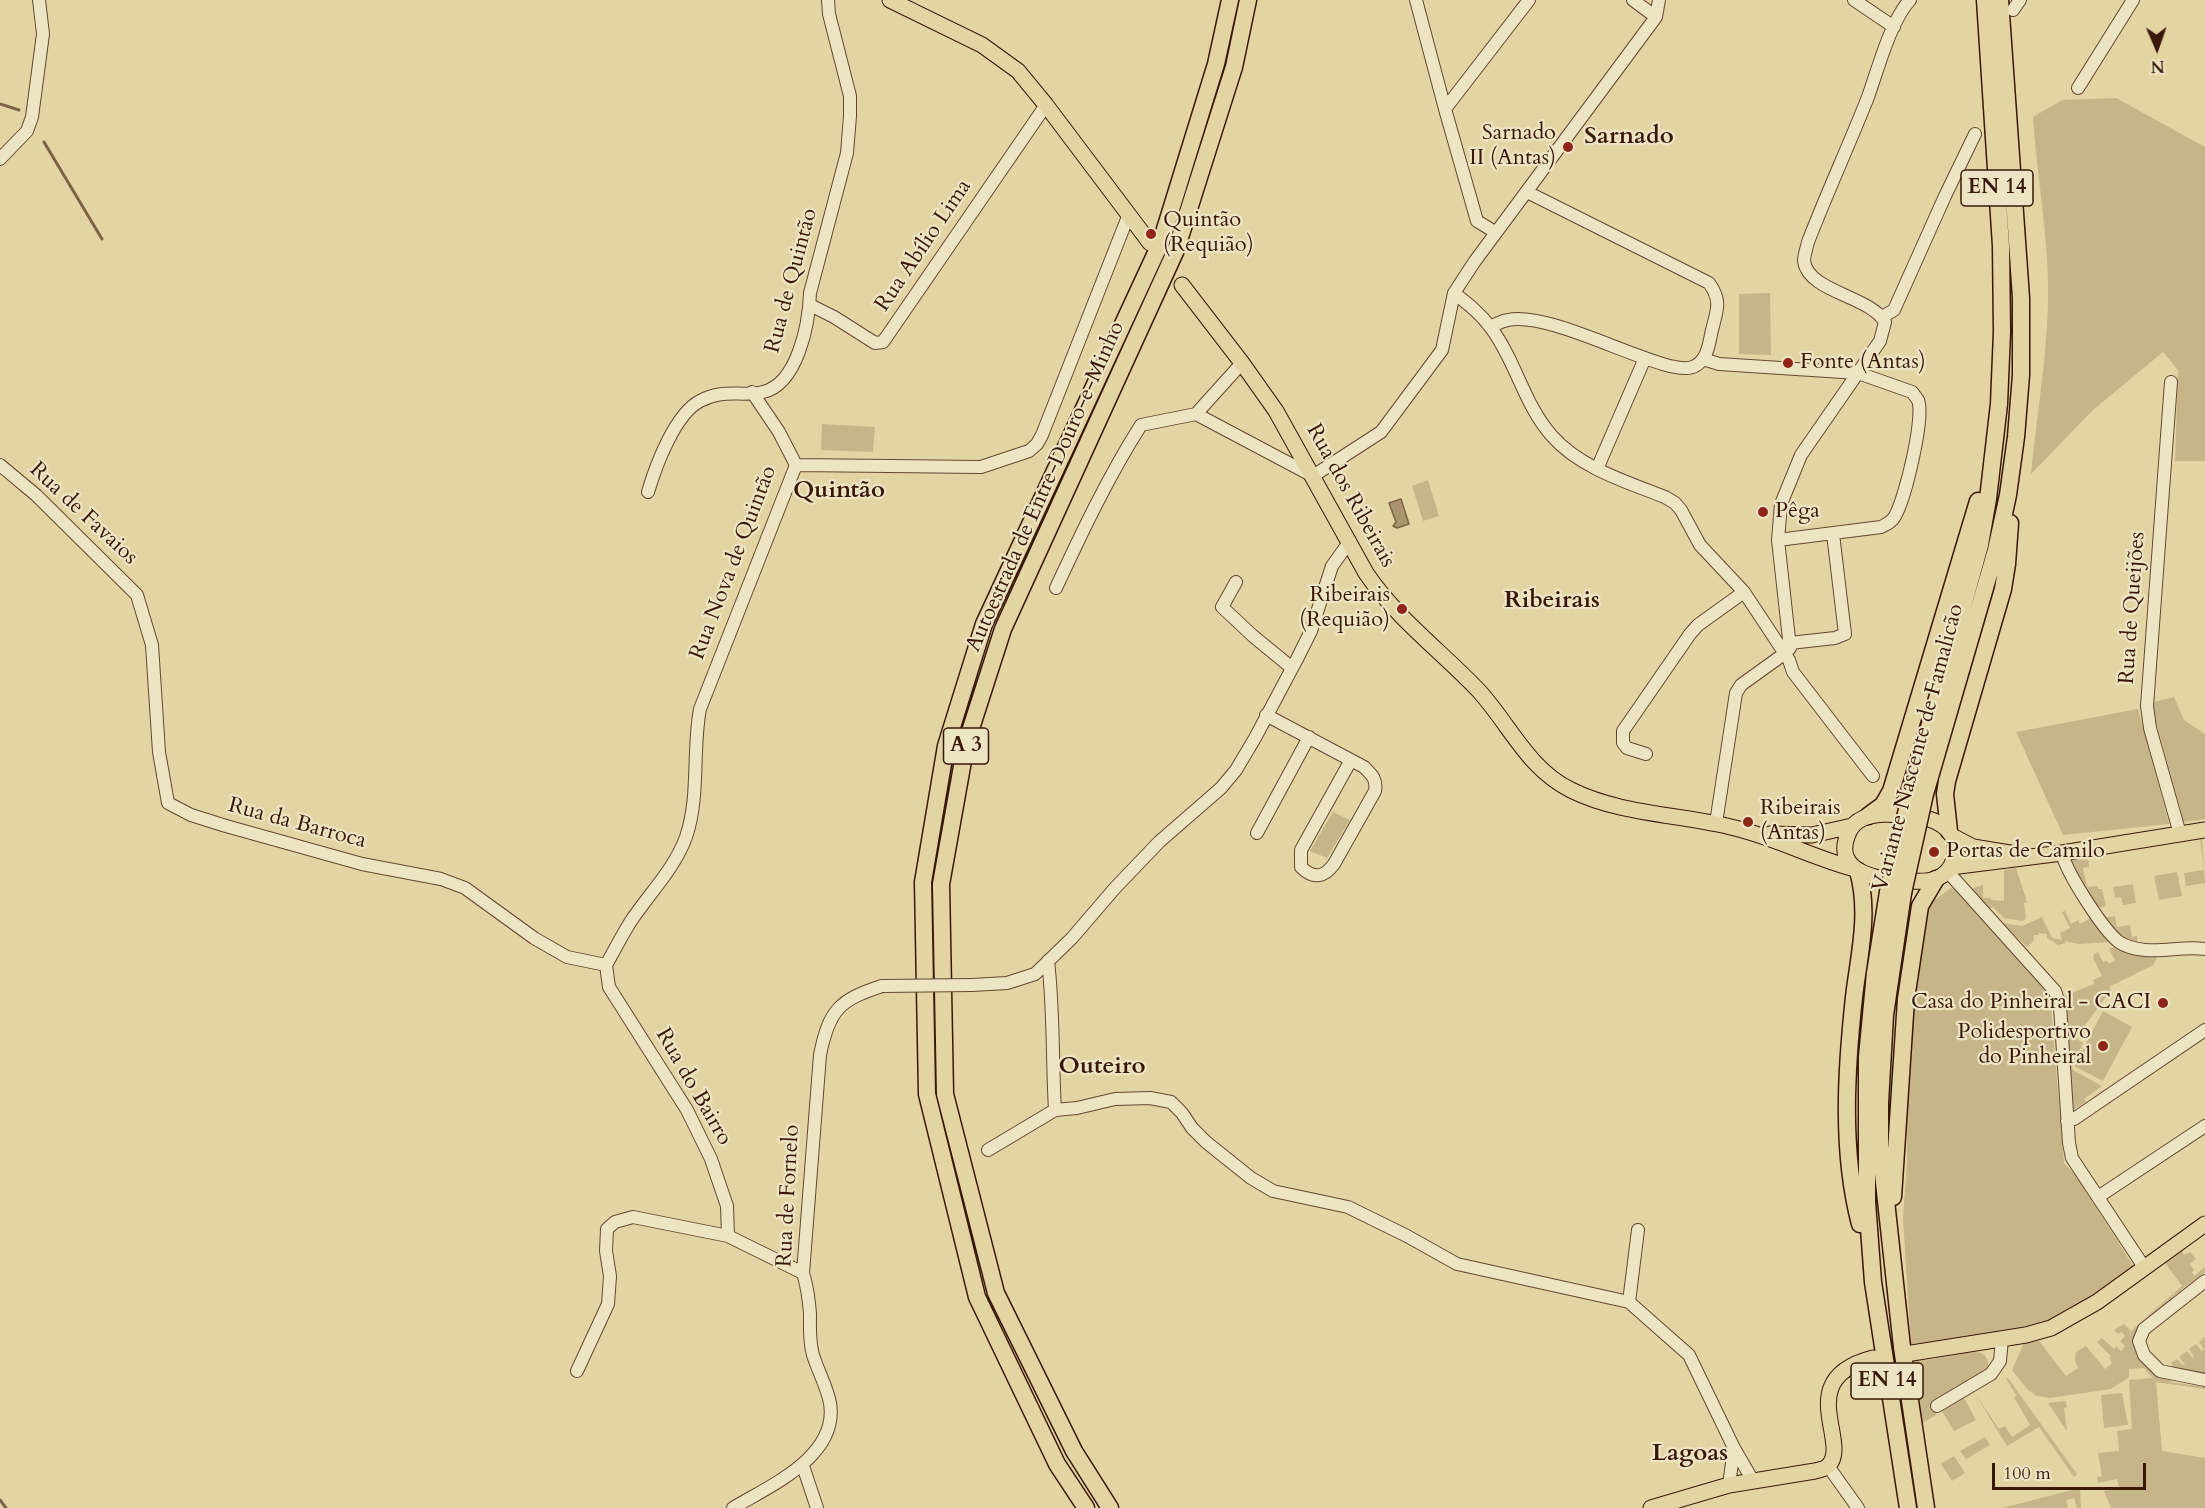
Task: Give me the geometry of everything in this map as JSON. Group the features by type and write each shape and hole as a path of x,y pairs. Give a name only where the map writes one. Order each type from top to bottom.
{"highway":[{"name":"Autoestrada de Entre-Douro-e-Minho","path":"1086,1508 1057,1464 977,1297 927,1094 923,882 946,746 984,624 1161,242 1216,64 1230,0"},
{"name":"Autoestrada de Entre-Douro-e-Minho","path":"1110,1508 1074,1451 996,1293 945,1094 941,884 966,744 1003,629 1176,250 1234,67 1248,0"},
{"name":"Variante Nascente de Famalicão","path":"1908,1508 1869,1253 1865,1146 1867,1057 1875,973 1955,639 1980,545 1995,446 2002,332 2001,256 1985,0"},
{"name":"Variante Nascente de Famalicão","path":"1918,793 1992,562 2008,495 2019,405 2021,298 2011,3"},
{"path":"1868,816 1883,805 1891,791 1995,446"},
{"path":"1951,833 1945,794 1947,781 2006,578 2010,518 2008,495"},
{"path":"1856,870 1863,893 1864,913 1852,1026 1848,1137 1856,1207 1869,1253"},
{"path":"1889,1240 1906,999 1920,906 1924,896 1945,873"},
{"name":"Variante Nascente de Famalicão","path":"1895,892 1880,1095 1880,1146 1902,1347 1926,1508"}],"main road":[{"path":"890,0 997,54 1018,71 1150,243"},
{"name":"Rua dos Ribeirais","path":"1182,285 1276,411 1366,573 1385,600 1477,690 1541,771 1570,789 1611,805 1716,823 1760,834"},
{"path":"1760,834 1812,836 1852,826 1868,816 1886,814 1927,818 1942,824 1951,833 1973,847 2028,856"},
{"path":"1852,826 1845,841 1845,851 1856,870"},
{"path":"1760,834 1877,878 1927,881 1945,873 2028,856 2062,853 2205,830"},
{"path":"1945,873 1956,850 1951,833"},
{"path":"1912,1353 2026,1335 2051,1328 2097,1302 2205,1224"},
{"path":"1651,1508 1729,1485 1815,1471 1830,1463 1834,1443 1828,1403 1829,1392 1843,1371 1861,1361 1873,1358"}],"street":[{"path":"0,159 27,131 32,117 43,34 39,0"},
{"name":"Rua de Quintão","path":"648,492 672,434 693,406 699,401 724,393 763,392 785,378 795,363 810,305 810,293 847,153 850,96 829,14 828,0"},
{"path":"1416,0 1444,109 1477,221 1495,232"},
{"path":"1444,109 1529,0"},
{"path":"1633,0 1656,17"},
{"path":"1196,414 1313,476 1381,432 1442,350 1454,293 1495,232 1656,17 1659,0"},
{"path":"1854,0 1894,27"},
{"path":"1873,776 1798,678 1787,649 1778,540 1781,504 1801,455 1880,340 1885,322 1875,310 1825,286 1812,275 1804,260 1808,242 1864,107 1894,27 1903,8 1910,0"},
{"path":"2078,88 2133,0"},
{"name":"Rua Abílio Lima","path":"810,305 875,342 883,342 1046,105"},
{"path":"1882,317 1894,310 1975,134"},
{"path":"1491,327 1507,320 1525,319 1545,322 1645,358 1686,370 1697,366 1708,348 1718,306 1717,294 1709,283 1527,192"},
{"name":"Rua Nova de Quintão","path":"606,965 630,923 677,856 686,836 694,790 700,709 796,465 981,467 1029,451 1042,435 1129,214"},
{"path":"1454,293 1474,308 1491,327 1503,346 1534,412 1557,441 1597,469 1675,503 1700,545 1743,592 1787,649"},
{"path":"1597,469 1645,358"},
{"path":"1703,359 1719,364 1858,373 1912,392 1918,399 1916,443 1909,473 1896,514 1891,522 1881,527 1778,540"},
{"path":"1056,588 1096,504 1141,425 1196,414 1242,363"},
{"name":"Rua de Queijões","path":"2171,382 2147,706 2150,728 2180,834"},
{"path":"752,392 779,432 796,465"},
{"name":"Rua de Favaios","path":"0,465 36,495 137,595"},
{"path":"1716,823 1736,693 1741,685 1787,649 1845,634 1833,534"},
{"name":"Rua de Fornelo","path":"803,1466 825,1435 830,1414 830,1403 813,1354 807,1288 803,1273 817,1085 825,1029 837,1009 855,994 882,986 1007,983 1035,974 1048,962 1159,842 1221,788 1236,770 1311,631 1332,566 1350,541"},
{"path":"1236,582 1222,607 1292,668"},
{"path":"1646,754 1627,748 1623,743 1623,731 1690,634 1698,625 1743,592"},
{"name":"Rua da Barroca","path":"137,595 152,645 159,752 168,803 191,815 362,864 441,879 465,888 534,938 567,957 606,965"},
{"path":"1266,715 1309,737 1364,767 1374,776 1375,791 1329,871 1322,876 1314,876 1301,867 1300,850 1351,760"},
{"path":"1257,833 1309,737"},
{"path":"2062,853 2067,868 2114,938 2129,947 2144,950 2205,949"},
{"path":"1945,873 2055,991 2060,1006 2067,1121 2072,1158 2144,1267"},
{"path":"1048,962 1053,1007 1052,1057 1055,1110"},
{"name":"Rua do Bairro","path":"606,965 609,987 687,1110 711,1159 727,1206 728,1236"},
{"path":"2067,1121 2074,1119 2205,1030"},
{"path":"988,1150 1055,1110 1077,1108 1115,1099 1150,1098 1171,1102 1206,1142 1251,1178 1273,1191 1347,1208 1407,1236 1457,1264 1629,1302 1689,1355 1734,1448 1753,1481"},
{"path":"2098,1197 2205,1126"},
{"path":"577,1371 608,1304 610,1276 606,1251 607,1229 615,1221 633,1217 728,1236 803,1273"},
{"path":"1629,1302 1638,1230"},
{"path":"2205,1281 2144,1329 2139,1341 2144,1355 2160,1371 2205,1380"},
{"path":"1937,1406 1991,1374 2000,1361 2002,1339"},
{"path":"1729,1485 1734,1448"},
{"path":"1830,1463 1858,1508"},
{"path":"733,1508 803,1466 817,1508"}],"shaded area":[{"path":"2116,98 2205,147 2205,461 2175,461 2178,370 2163,352 2093,410 2031,474 2048,313 2046,241 2033,117 2062,100"},
{"path":"1770,293 1771,355 1739,354 1739,294"},
{"path":"822,424 875,427 873,452 821,450"},
{"path":"1428,480 1439,516 1423,521 1412,486"},
{"path":"1401,499 1409,524 1397,528 1393,526 1396,522 1389,503"},
{"path":"2174,697 2184,720 2205,734 2205,819 2184,822 2151,703"},
{"path":"2138,709 2169,824 2063,835 2016,732"},
{"path":"1333,812 1350,820 1327,858 1310,851"},
{"path":"2202,838 2205,883 2186,886 2184,873 2204,870 2200,839"},
{"path":"2088,857 2089,867 2083,868 2087,887 2097,886 2098,889 2102,889 2106,906 2096,908 2068,863 2071,860"},
{"path":"2016,868 2027,902 2024,903 2026,919 2022,921 2004,918 1993,907 1989,909 1973,890 1983,885 1983,898 2004,901 2004,870"},
{"path":"2177,872 2182,896 2159,900 2154,876"},
{"path":"2133,884 2136,903 2123,905 2121,897 2115,898 2113,887"},
{"path":"1951,888 1957,890 2050,996 2064,1163 2076,1176 2134,1267 2077,1307 2041,1324 2005,1332 1911,1345 1903,1218 1907,1163 1907,1090 1917,964 1929,904"},
{"path":"2065,911 2071,924 2078,920 2080,924 2094,916 2111,942 2079,944 2065,941 2058,945 2047,938 2047,934 2039,933 2034,935 2033,942 2027,947 2002,923 2022,926 2042,917 2052,938 2062,940 2060,933 2070,928 2062,912"},
{"path":"2115,916 2117,927 2130,925 2132,937 2137,936 2138,945 2118,936 2103,918"},
{"path":"2117,946 2158,956 2153,965 2109,987 2111,990 2076,1038 2083,1043 2072,1066 2073,1070 2102,1086 2084,1099 2086,1102 2074,1109 2072,1108 2064,996 2094,984 2093,980 2102,976 2093,958 2094,954 2098,952 2103,962 2107,961 2109,964 2115,960 2109,949"},
{"name":"Polidesportivo do Pinheiral","path":"2103,1011 2132,1027 2103,1081 2074,1066"},
{"path":"2180,1248 2184,1255 2190,1252 2196,1259 2190,1264 2194,1270 2192,1272 2194,1276 2205,1267 2205,1272 2172,1297 2174,1300 2136,1342 2171,1378 2171,1382 2205,1387 2205,1389 2156,1382 2162,1451 2205,1458 2205,1508 2111,1508 2104,1491 2119,1488 2117,1479 2098,1483 2097,1477 2102,1476 2098,1453 2119,1451 2117,1431 2132,1429 2129,1380 2153,1378 2144,1368 2129,1369 2129,1377 2111,1389 2050,1398 2037,1396 2028,1390 2012,1370 2024,1343 2039,1341 2066,1376 2078,1368 2075,1361 2076,1352 2086,1346 2105,1369 2112,1363 2109,1358 2111,1356 2097,1342 2102,1338 2114,1349 2116,1346 2121,1351 2125,1346 2120,1341 2125,1336 2122,1332 2118,1334 2114,1330 2124,1324 2131,1331 2182,1286 2163,1260"},
{"path":"2205,1337 2205,1374 2176,1370 2171,1363 2177,1359 2183,1365 2185,1364 2179,1357 2187,1351 2192,1358 2194,1357 2189,1349 2196,1344 2202,1351 2204,1349 2199,1342"},
{"path":"1976,1352 1986,1357 1988,1369 1935,1401 1936,1415 1921,1424 1913,1360 1920,1361"},
{"path":"2008,1378 2077,1474 2074,1477 2039,1427 2007,1446 1974,1392 1999,1429 2005,1426 2012,1437 2030,1425 2014,1397 2017,1396 2006,1379"},
{"path":"2122,1393 2128,1425 2104,1428 2101,1395"},
{"path":"1964,1398 1976,1420 1954,1431 1942,1411"},
{"path":"2066,1401 2067,1407 2064,1408 2067,1431 2048,1403"},
{"path":"1985,1437 1990,1445 1966,1459 1960,1451"},
{"path":"1954,1456 1965,1473 1952,1481 1941,1464"},
{"path":"2080,1488 2081,1508 2077,1508 2074,1498 2066,1500 2068,1508 2002,1508"}],"waterway":[{"path":"0,104 19,110"},
{"path":"44,142 102,239"},
{"path":"0,1500 6,1508"}],"place":[{"name":"Sarnado II (Antas)","path":"1568,147"},
{"name":"Quintão (Requião)","path":"1151,234"},
{"name":"Fonte (Antas)","path":"1788,363"},
{"name":"Pêga","path":"1763,512"},
{"name":"Ribeirais (Requião)","path":"1402,609"},
{"name":"Ribeirais (Antas)","path":"1748,822"},
{"name":"Portas de Camilo","path":"1934,852"},
{"name":"Casa do Pinheiral - CACI","path":"2163,1003"},
{"name":"Polidesportivo do Pinheiral","path":"2103,1046"}],"district":[{"name":"Sarnado","path":"1629,137"},
{"name":"Quintão","path":"839,491"},
{"name":"Ribeirais","path":"1552,601"},
{"name":"Outeiro","path":"1102,1067"},
{"name":"Lagoas","path":"1690,1454"}]}
